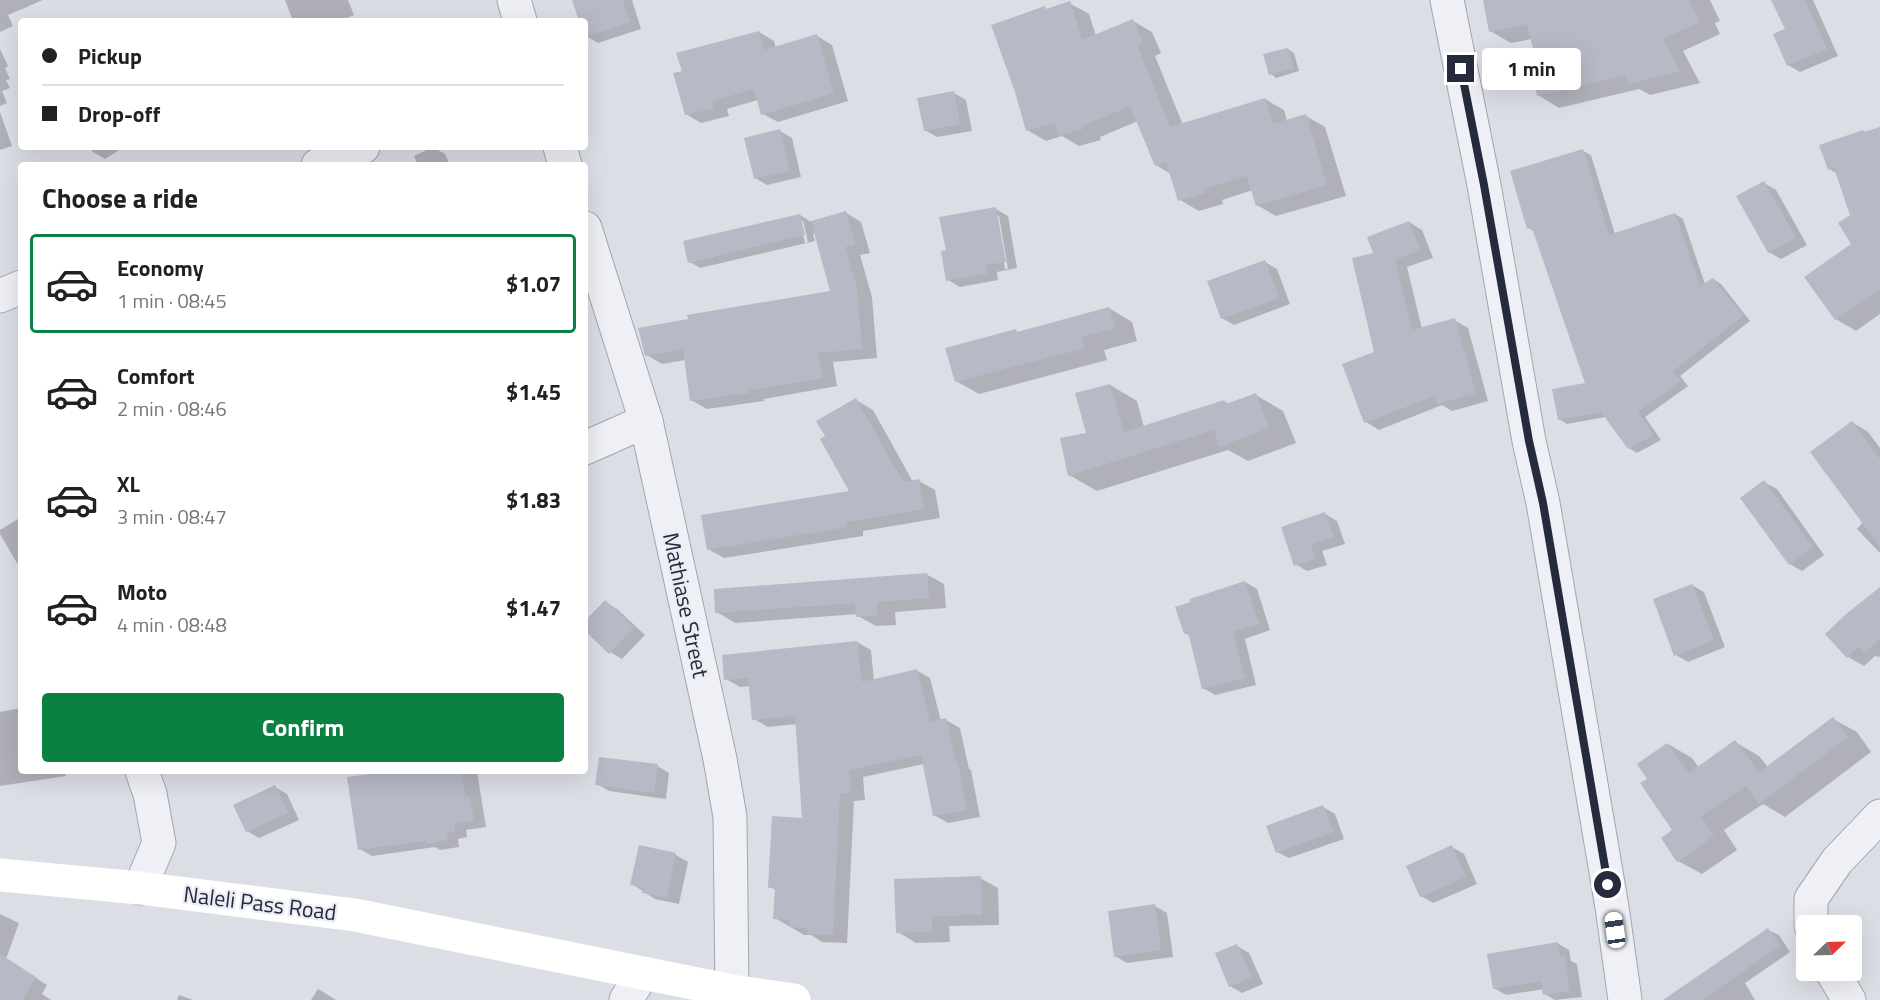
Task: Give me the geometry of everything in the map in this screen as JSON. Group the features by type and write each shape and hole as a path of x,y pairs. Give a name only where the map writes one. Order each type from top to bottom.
{"main road":[{"name":"Naleli Pass Road","path":"0,875 140,888 355,915 517,948 634,987 732,991 794,1000"}],"street":[{"path":"514,0 519,18"},
{"path":"1447,0 1484,185 1529,441 1543,503 1612,907 1625,1000"},
{"path":"326,162 356,150"},
{"name":"Mathiase Street","path":"588,237 646,421 720,759 730,817 732,991"},
{"path":"0,296 18,288"},
{"path":"588,447 646,421"},
{"path":"140,888 159,843 150,794 143,774"},
{"path":"1811,915 1811,899 1837,861 1880,816"},
{"path":"1838,981 1849,1000"}],"building":[{"path":"572,0 623,0 630,22 588,36 588,18 578,18"},
{"path":"1483,0 1689,0 1700,22 1663,39 1680,71 1628,84 1626,75 1537,96 1532,72 1538,70 1527,24 1489,32"},
{"path":"1771,0 1805,0 1827,49 1787,66 1773,34 1785,29"},
{"path":"1070,1 1082,40 1133,19 1143,42 1137,45 1170,127 1265,98 1273,124 1306,114 1327,185 1256,206 1247,176 1203,189 1205,193 1178,201 1166,162 1155,166 1130,106 1082,126 1083,129 1058,136 1055,123 1026,131 991,25 1045,6 1046,9"},
{"path":"759,31 764,50 817,34 834,93 761,115 754,89 712,101 714,108 685,115 673,73 682,71 676,53"},
{"path":"1288,48 1294,68 1269,75 1263,54"},
{"path":"954,91 960,124 924,131 917,98"},
{"path":"1880,127 1880,289 1835,320 1804,277 1851,244 1838,223 1850,215 1834,168 1828,170 1819,145 1863,130 1864,132"},
{"path":"780,129 790,171 754,179 744,138"},
{"path":"1583,149 1609,235 1675,213 1700,286 1713,278 1743,316 1673,371 1681,381 1638,412 1654,435 1628,449 1601,412 1558,420 1552,389 1585,383 1532,228 1527,229 1510,171"},
{"path":"1764,181 1796,238 1768,253 1736,196"},
{"path":"996,207 1006,262 985,265 987,274 946,281 941,251 946,250 939,217"},
{"path":"846,211 855,244 845,247 857,287 862,349 818,353 823,378 749,390 749,393 690,401 683,350 645,356 638,328 688,319 687,315 830,291 811,221"},
{"path":"800,214 805,235 688,263 683,241"},
{"path":"1409,221 1420,250 1395,260 1412,330 1455,318 1476,393 1437,404 1435,396 1364,423 1342,364 1374,352 1352,258 1373,253 1367,237"},
{"path":"1265,260 1279,298 1221,319 1207,281"},
{"path":"1109,307 1115,328 1082,337 1085,348 955,382 945,348 1016,329 1017,332"},
{"path":"1110,384 1124,432 1224,400 1226,404 1256,393 1269,428 1219,447 1214,430 1068,476 1060,438 1086,433 1075,393"},
{"path":"856,398 903,482 919,479 924,509 847,522 847,527 707,550 701,515 849,491 820,439 825,436 816,421"},
{"path":"1852,421 1880,459 1880,547 1810,452"},
{"path":"1764,480 1813,547 1789,565 1740,498"},
{"path":"1325,512 1334,537 1311,545 1316,559 1294,566 1281,527"},
{"path":"927,573 929,598 877,602 878,615 856,617 855,603 715,613 714,589"},
{"path":"1245,581 1259,624 1233,632 1245,678 1202,689 1188,632 1184,634 1175,607 1190,602 1190,599"},
{"path":"1692,584 1714,640 1674,656 1653,599"},
{"path":"1880,587 1880,639 1865,653 1859,646 1847,658 1825,634"},
{"path":"605,600 634,627 609,654 588,634 588,618"},
{"path":"857,641 862,682 917,669 930,722 946,718 956,761 958,761 967,810 933,816 921,755 849,770 851,793 840,794 833,935 807,934 807,928 789,927 789,920 773,919 775,888 768,888 772,816 802,818 795,716 752,720 748,678 724,680 722,655"},
{"path":"1833,717 1848,737 1759,804 1746,786 1701,816 1714,836 1677,862 1661,838 1672,830 1640,783 1647,779 1637,764 1667,743 1689,773 1735,740 1759,772"},
{"path":"599,757 658,764 654,793 595,785"},
{"path":"370,774 461,774 465,797 470,796 474,821 455,824 455,831 447,832 448,840 358,850 347,777"},
{"path":"275,785 288,813 246,832 233,805"},
{"path":"1323,805 1333,832 1276,853 1266,826"},
{"path":"639,845 676,853 667,898 642,893 643,887 630,885"},
{"path":"1452,845 1466,877 1420,897 1406,866"},
{"path":"981,876 982,915 932,916 932,932 896,933 894,879"},
{"path":"1155,904 1161,950 1114,957 1108,911"},
{"path":"1768,928 1781,945 1702,1000 1663,1000"},
{"path":"1558,942 1560,956 1565,956 1570,991 1543,995 1541,981 1493,989 1487,954"},
{"path":"1237,944 1252,977 1229,987 1215,953"},
{"path":"0,954 36,977 22,1000 0,1000"}],"route":[{"path":"1461,69 1529,441 1543,503 1608,885"}]}
